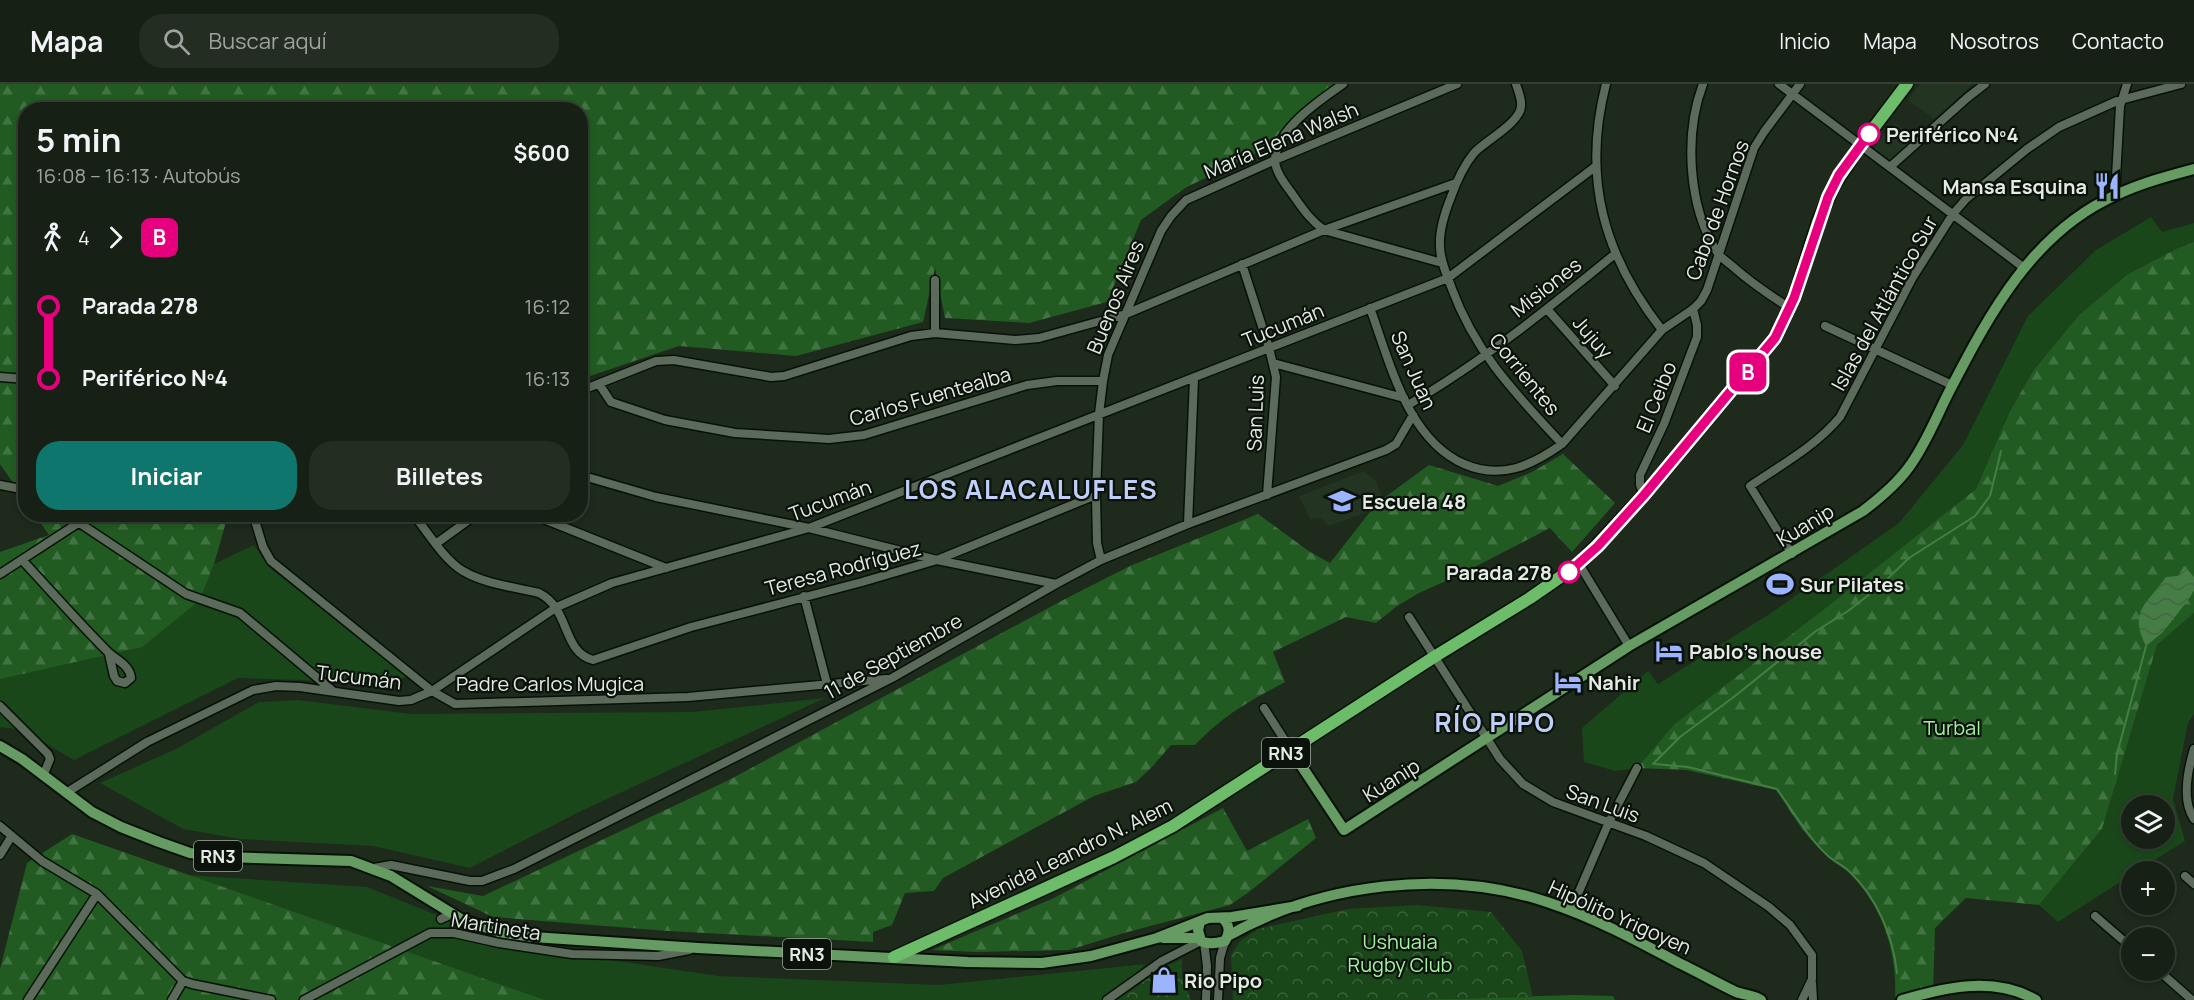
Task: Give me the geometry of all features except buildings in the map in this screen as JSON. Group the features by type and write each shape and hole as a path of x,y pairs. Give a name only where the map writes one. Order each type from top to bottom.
{"highway":[{"name":"Avenida Leandro N. Alem","path":"894,957 972,923 1173,826 1434,657 1530,598 1579,564 1644,495 1775,338 1790,308 1828,197 1839,175 1907,84"}],"main road":[{"name":"Kuanip","path":"1291,750 1344,831 1629,646 1863,511 1895,483 1914,459 1986,324 2023,267 2039,249 2064,228 2115,195 2153,180 2194,169"},
{"name":"RN3","path":"0,746 22,759 92,812 121,827 190,853 221,857 351,861 391,876 452,914 479,927 500,932 576,940 698,948 894,957"},
{"name":"Hipólito Yrigoyen","path":"1222,918 1298,906 1357,890 1402,885 1453,884 1518,894 1571,910 1755,999"},
{"name":"Hipólito Yrigoyen","path":"1226,938 1298,906"},
{"path":"894,957 968,962 1042,963 1091,956 1157,938 1213,917 1222,918 1228,926 1226,938 1202,940 1157,938"},
{"path":"1200,922 1198,930 1202,940"},
{"name":"Hipólito Yrigoyen","path":"1713,980 1740,1000"},
{"path":"1902,1000 1952,988 1987,986 2018,991 2036,1000"}],"street":[{"path":"1343,84 1294,123 1281,141 1275,160 1280,176 1311,221 1324,230 1442,263"},
{"name":"María Elena Walsh","path":"1186,200 1457,84"},
{"name":"Corrientes","path":"1516,84 1522,104 1520,112 1515,120 1496,133 1473,154 1456,183 1442,225 1440,245 1442,263 1466,322 1485,355 1508,386 1562,444"},
{"path":"1606,84 1600,106 1595,167 1605,222 1615,254 1642,304 1662,330"},
{"path":"1703,84 1692,121 1690,153 1693,180 1702,219 1718,254 1753,285 1790,308"},
{"path":"1779,84 2023,267"},
{"name":"Cabo de Hornos","path":"1562,444 1662,330 1701,301 1707,290 1754,148 1800,84"},
{"path":"1890,167 1966,98 1985,84"},
{"path":"2115,195 2121,100 2127,84"},
{"name":"Islas del Atlántico Sur","path":"1792,554 1750,486 1812,444 1840,417 1917,269 1953,214 1966,199 2027,149 2059,127 2121,100 2181,84"},
{"name":"Tucumán","path":"66,793 147,742 253,690 276,686 399,701 411,700 432,691 557,607 612,583 809,528 1448,278 1595,167"},
{"path":"588,388 656,361 674,360 755,375 784,376 911,336 935,333 1014,340 1031,338 1126,314 1324,230 1456,183"},
{"name":"Buenos Aires","path":"1101,560 1097,543 1096,495 1099,414 1108,356 1161,231 1186,200"},
{"name":"Misiones","path":"1406,402 1485,355 1615,254"},
{"name":"San Luis","path":"1242,264 1276,377 1267,495"},
{"path":"935,280 935,333"},
{"name":"San Juan","path":"1370,308 1406,402 1436,445 1449,457 1476,469 1494,472 1508,471 1527,465 1562,444"},
{"name":"Jujuy","path":"1547,309 1615,386"},
{"name":"El Ceibo","path":"1644,495 1640,486 1640,475 1664,424 1697,337 1693,309"},
{"path":"1825,326 1952,385"},
{"path":"1273,363 1406,402"},
{"path":"0,377 18,378"},
{"path":"1188,525 1194,379"},
{"name":"Carlos Fuentealba","path":"599,384 611,402 665,420 735,433 829,439 864,435 1027,385 1057,381 1103,381"},
{"name":"11 de Septiembre","path":"374,868 391,865 470,881 482,881 514,869 892,678 1101,560 1386,450 1396,444 1413,415"},
{"path":"588,477 656,497 809,528 937,560 1056,584"},
{"path":"0,485 18,488"},
{"name":"Teresa Rodríguez","path":"557,607 576,650 584,657 593,660 691,627 937,560 1096,495"},
{"name":"Padre Carlos Mugica","path":"255,522 263,547 271,561 432,691 455,704 661,699 892,678"},
{"path":"419,522 452,563 462,571 478,578 539,593 548,597 557,607"},
{"path":"436,543 466,522"},
{"path":"551,522 667,568"},
{"path":"0,574 78,523 186,594 240,613 334,692"},
{"path":"23,561 110,654"},
{"path":"1579,564 1629,646"},
{"path":"804,596 826,684"},
{"name":"San Luis","path":"1408,617 1487,739 1513,774 1537,794 1646,836 1704,863 1780,916 1809,948 1814,962 1813,1000"},
{"path":"0,706 48,754 50,759 43,776"},
{"path":"1264,708 1291,750"},
{"path":"2194,749 2187,780 2191,816 2194,819"},
{"path":"1571,910 1609,822 1637,768"},
{"path":"0,826 42,861 97,894 183,981 271,1000"},
{"path":"0,855 11,837"},
{"path":"2185,876 2194,884"},
{"path":"28,1000 97,894"},
{"name":"Martineta","path":"441,919 452,914"},
{"path":"2095,916 2121,938"},
{"name":"Martineta","path":"304,1000 430,933 454,933 499,943 572,954 658,956 698,948"},
{"path":"1218,1000 1220,958 1226,938"},
{"path":"1107,1000 1162,961 1202,940 1207,966 1206,1000"},
{"path":"1802,1000 1812,979"},
{"path":"172,1000 183,981"},
{"path":"2171,981 2192,998"},
{"path":"220,1000 226,990"}],"shaded area":[{"path":"1920,84 1973,84 1934,119 1908,100"},
{"path":"1894,123 1916,138 1889,160 1873,149"},
{"name":"Escuela 48","path":"1364,471 1376,481 1386,506 1328,526 1322,518 1310,519 1299,496"}],"green space":[{"path":"0,84 1334,84 1260,151 1185,188 1141,220 1107,302 1029,323 945,318 935,268 923,322 796,356 679,346 588,377 588,102 18,102 18,490 0,464"},
{"path":"2151,217 2162,232 2194,223 2194,242 2128,274 2079,315 2033,371 2010,411 1976,489 1637,768 1615,771 1584,762 1582,728 1648,671 1658,684 1771,613 1899,523 1963,445 2028,316 2096,250"},
{"name":"Turbal","path":"2194,242 2194,613 2157,645 2102,829 2039,905 1966,898 1935,928 1933,992 1895,1000 1894,965 1890,947 1885,929 1869,897 1846,870 1812,841 1776,790 1687,770 1637,768 1675,724 1976,489 2010,411 2033,371 2079,315 2128,274"},
{"path":"1563,454 1615,503 1572,552 1550,528 1419,593 1397,606 1376,623 1346,617 1273,652 1285,682 1237,709 1195,745 1171,745 1136,782 1094,796 943,878 934,891 905,893 892,925 873,932 873,942 668,931 493,917 427,886 483,896 729,780 1130,566 1258,514 1310,552 1330,563 1377,503 1429,465 1498,486 1532,472"},
{"path":"40,522 226,522 214,564 200,600 142,647 0,679 0,552 49,535"},
{"path":"254,545 270,568 407,677 386,683 238,678 74,760 23,730 0,727 0,677 200,601 214,564"},
{"path":"2194,613 2194,714 2188,723 2174,795 2121,795 2121,849 2172,849 2153,861 2121,861 2121,881 2058,922 2039,905 2102,829 2157,645"},
{"path":"825,698 581,811 470,868 373,846 240,839 183,829 100,783 176,749 259,702 298,700 411,714 693,712"},
{"path":"2175,806 2185,841 2175,847"},
{"path":"1223,808 1247,851 1308,819 1316,838 1230,905 1069,950 976,952 932,950 1054,898"},
{"path":"72,834 545,1000 0,1000 0,969 27,863"},
{"path":"188,875 367,887 511,945 718,976 939,985 1146,964 1108,1000 545,1000"},
{"name":"Ushuaia Rugby Club","path":"1417,905 1491,912 1522,951 1533,997 1233,1000 1231,955 1240,941 1258,929 1348,909"},
{"name":"Rio Pipo","path":"1182,959 1182,977 1191,1000 1117,1000 1166,966"},
{"path":"1613,996 1615,1000 1405,1000"}],"water":[{"path":"2184,566 2194,577 2194,590 2163,632 2146,646 2139,624 2142,608 2166,577 2178,576"}],"waterway":[{"path":"1653,764 1680,737 1816,631 1848,611 1880,586 1909,558 1975,516 1990,496 2001,451"},
{"path":"2115,774 2117,754 2146,646"},
{"path":"1655,764 1688,767 1777,789 1820,848 1849,871 1868,893 1887,931 1897,973"}],"bus line":[{"name":"B","path":"1569,572 1598,546 1644,495 1775,338 1799,285 1828,197 1839,175 1869,134"}],"place":[{"name":"Periférico Nº4","path":"1869,134"},
{"name":"Mansa Esquina","path":"2107,186"},
{"name":"Escuela 48","path":"1342,501"},
{"name":"Parada 278","path":"1569,572"},
{"name":"Sur Pilates","path":"1780,584"},
{"name":"Pablo's house","path":"1669,651"},
{"name":"Nahir","path":"1568,682"},
{"name":"Rio Pipo","path":"1164,980"}],"district":[{"name":"LOS ALACALUFLES","path":"1031,489"},
{"name":"RÍO PIPO","path":"1495,722"}]}
